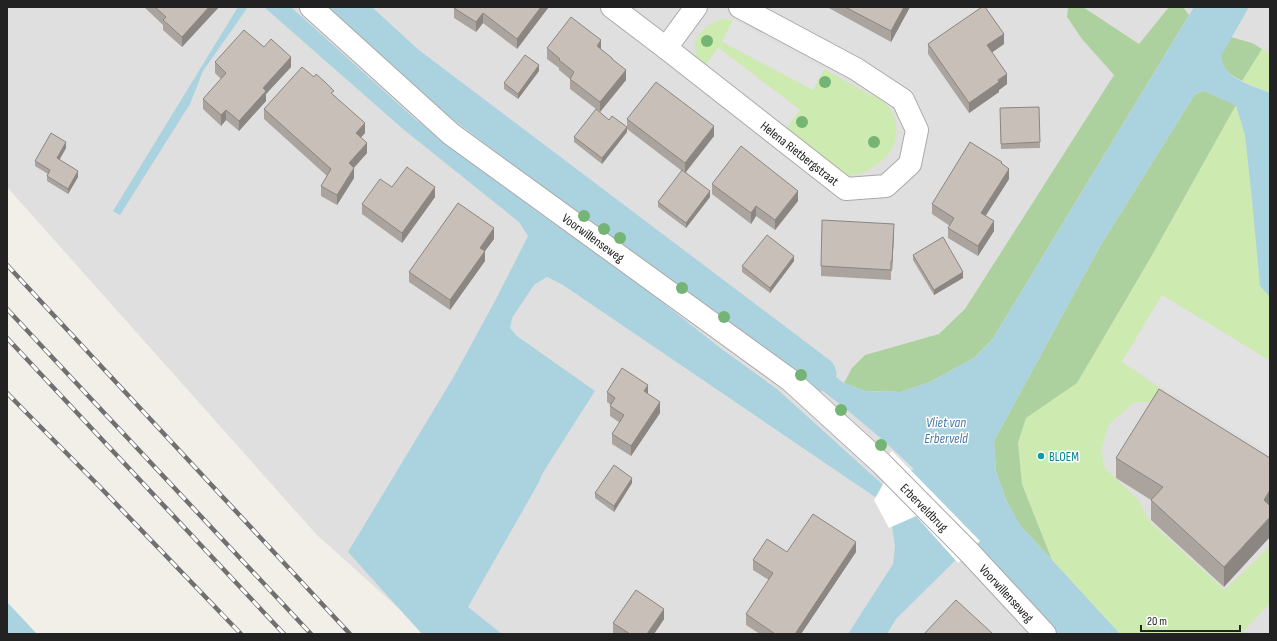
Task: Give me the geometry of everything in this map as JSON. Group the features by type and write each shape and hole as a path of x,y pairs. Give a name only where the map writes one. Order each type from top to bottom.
{"street":[{"name":"Voorwillenseweg","path":"311,7 451,134 790,380 880,462"},
{"name":"Helena Rietbergstraat","path":"612,7 846,188 886,186 910,164 917,130 903,100 856,69 740,7"},
{"path":"666,48 696,7"},
{"name":"Erberveldbrug","path":"880,462 969,552"},
{"name":"Voorwillenseweg","path":"969,552 1045,634"}],"shaded area":[{"path":"7,7 1270,7 1270,634 427,634 316,534 7,187"},
{"path":"733,20 824,69 813,90 722,41"},
{"path":"718,48 800,110 785,130 703,69"},
{"path":"1162,295 1270,361 1270,454 1122,362"}],"green space":[{"path":"1068,7 1083,7 1139,44 1169,7 1183,7 1189,15 992,340 974,358 930,382 901,392 865,391 844,383 852,368 865,355 939,334 965,309 1114,75 1082,39 1067,17"},
{"path":"722,19 733,20 722,42 813,90 824,69 885,103 891,110 896,123 896,138 891,151 877,165 863,173 846,175 785,130 800,110 719,48 703,69 695,51 696,40 702,30"},
{"path":"1231,37 1252,43 1262,49 1242,81 1227,71 1220,59 1223,50"},
{"path":"1262,49 1268,53 1270,50 1270,93 1242,81"},
{"path":"1205,91 1236,105 1151,257 1077,383 1026,418 1018,443 1022,484 1052,560 1019,524 1006,500 996,471 994,441 1099,248 1195,94"},
{"path":"1236,105 1245,135 1260,286 1270,297 1270,361 1162,295 1122,362 1168,394 1164,402 1135,402 1109,424 1101,451 1105,468 1139,501 1150,522 1225,590 1270,546 1270,603 1241,634 1120,634 1052,560 1022,484 1018,443 1026,417 1077,383 1151,257"}],"water":[{"path":"238,7 248,7 203,71 190,104 120,215 113,211"},
{"name":"Vliet van Erberveld","path":"264,7 291,7 415,119 539,213 630,277 723,350 777,389 883,485 914,469 838,402 811,382 825,369 844,383 865,391 901,392 930,382 974,358 992,340 1194,7 1249,7 1221,56 1223,64 1232,76 1270,93 1270,297 1260,286 1245,135 1236,106 1205,91 1195,94 1099,248 994,441 996,471 1006,500 1019,524 1120,634 1059,634 974,542 896,619 887,634 848,634 893,564 895,546 892,526 878,499 563,285 547,277 534,285 512,318 510,328 517,336 595,391 542,474 539,482 468,607 502,634 422,634 348,552 453,378 528,236 519,222 403,129"},
{"path":"7,602 37,634 7,634"}],"pier":[{"path":"892,451 980,541 958,563 916,516 889,528 874,500 885,481 881,463"}],"building":[{"path":"155,7 209,7 182,37 163,20 166,17"},
{"path":"541,7 517,39 483,13 476,22 454,8"},
{"path":"845,7 904,7 891,31"},
{"path":"982,7 985,7 1004,34 987,45 1007,74 998,80 999,82 969,103 928,44"},
{"path":"571,17 601,40 597,46 626,70 600,102 570,79 574,72 547,48"},
{"path":"244,30 264,47 271,39 291,57 263,88 266,91 239,121 226,110 221,115 203,99 226,73 215,62"},
{"path":"525,55 539,65 518,94 504,83"},
{"path":"302,67 314,77 316,74 325,82 334,91 331,93 365,123 356,133 367,143 349,163 354,168 337,195 321,186 331,169 264,109"},
{"path":"656,82 714,126 685,163 627,119"},
{"path":"1039,107 1040,142 1001,144 1000,108"},
{"path":"596,109 609,120 612,116 627,127 602,158 574,137"},
{"path":"51,133 66,142 57,158 78,171 68,189 47,176 50,170 35,161"},
{"path":"970,142 1002,162 1001,163 1009,169 981,213 994,221 978,246 948,228 954,218 932,204"},
{"path":"741,146 798,191 775,220 756,206 751,213 712,184"},
{"path":"407,167 435,187 402,233 362,204 380,179 392,187"},
{"path":"682,170 710,191 686,223 658,202"},
{"path":"458,203 494,228 480,248 485,251 450,300 409,272"},
{"path":"822,220 894,224 891,270 821,266"},
{"path":"767,235 794,256 770,288 742,266"},
{"path":"943,237 963,272 934,290 913,255"},
{"path":"622,368 648,385 644,391 660,402 631,446 612,434 624,415 610,406 615,398 607,392"},
{"path":"1159,389 1270,458 1270,490 1264,500 1270,506 1270,517 1224,567 1151,500 1163,487 1116,458"},
{"path":"614,465 632,478 614,506 595,493"},
{"path":"813,514 856,542 795,634 775,634 746,614 773,573 753,560 767,539 787,552"},
{"path":"636,590 664,609 647,634 630,634 613,623"},
{"path":"956,600 993,634 924,634"}],"waterway":[{"path":"346,7 407,63 819,374"}],"railway":[{"path":"7,265 350,634"},
{"path":"7,309 311,634"},
{"path":"7,338 284,634"},
{"path":"7,393 99,486 241,634"}],"place":[{"name":"BLOEM","path":"1041,456"}]}
